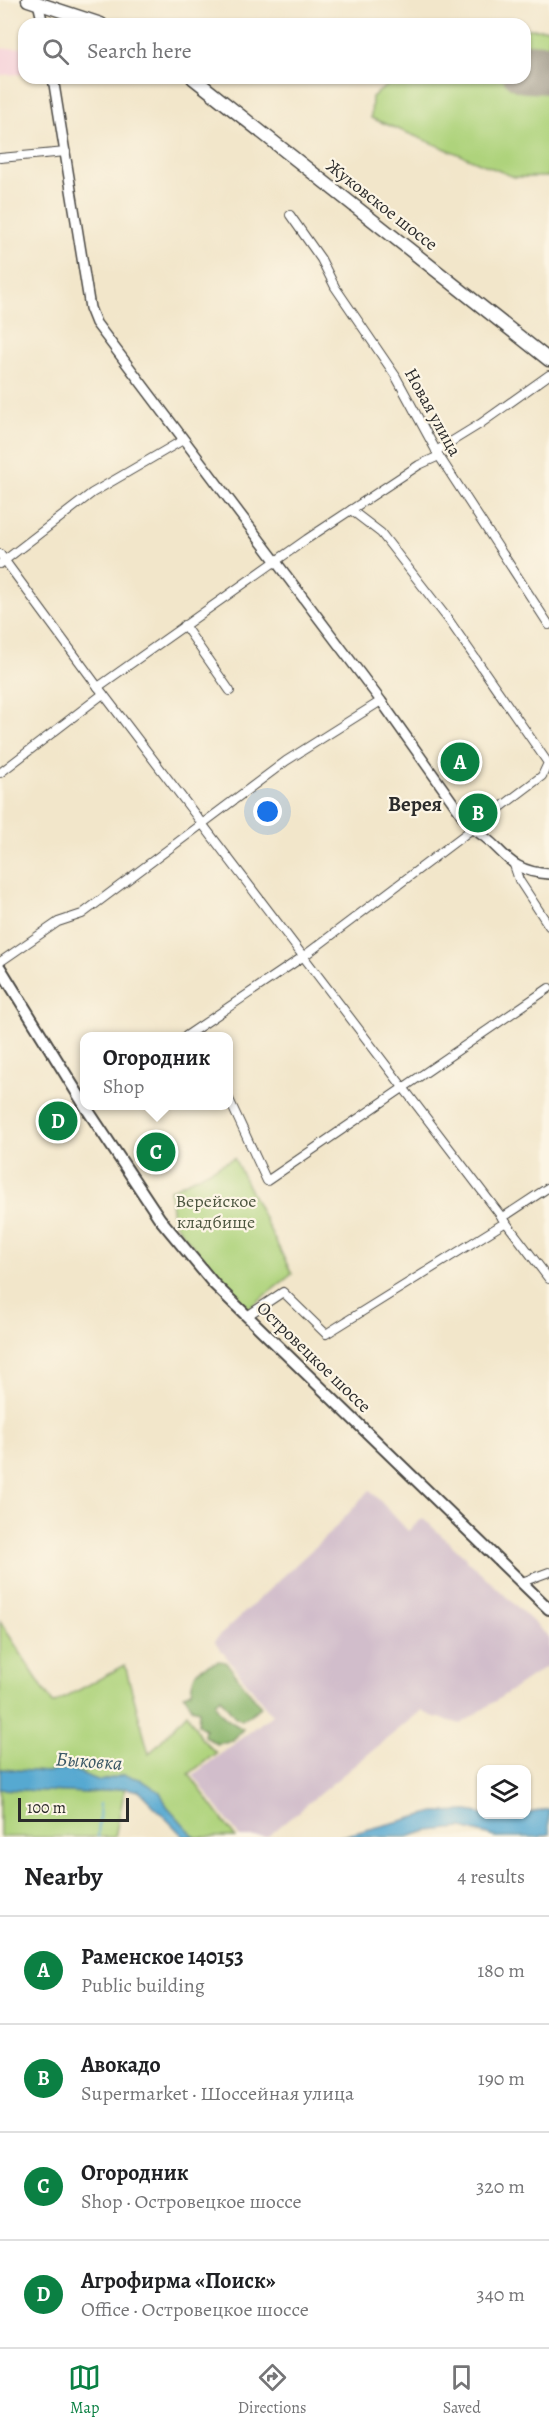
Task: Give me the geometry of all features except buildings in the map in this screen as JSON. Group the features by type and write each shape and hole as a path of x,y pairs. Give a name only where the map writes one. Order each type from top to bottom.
{"main road":[{"path":"33,2 82,18"},
{"name":"Жуковское шоссе","path":"201,84 549,360"},
{"name":"Островецкое шоссе","path":"0,968 80,1096"},
{"name":"Островецкое шоссе","path":"89,1110 160,1219 214,1284 549,1609"}],"street":[{"path":"33,2 40,18"},
{"path":"54,84 93,315 183,440 381,701 471,828 486,837 514,865 526,871 549,874"},
{"path":"0,158 66,152"},
{"name":"Новая улица","path":"290,215 395,375 437,454 548,621"},
{"path":"0,773 184,625 437,454 549,375"},
{"path":"183,440 92,493 2,559 549,1279"},
{"path":"199,1032 543,776 548,763 448,619 381,533 351,510"},
{"path":"184,625 230,691"},
{"path":"0,962 58,922 82,914 286,761 381,701"},
{"path":"514,865 519,880 549,926"},
{"path":"233,1108 267,1181 549,988"},
{"path":"247,1316 283,1292 326,1334 504,1220 549,1187"},
{"path":"522,1582 549,1572"}],"shaded area":[{"path":"18,48 18,74 0,75 0,49"},
{"path":"370,1490 408,1531 423,1518 549,1637 549,1665 461,1724 431,1716 422,1710 267,1837 240,1837 193,1775 272,1715 214,1641 333,1530"}],"green space":[{"path":"531,29 549,29 549,177 514,177 371,118 372,97 389,84 531,84"},
{"name":"Верейское кладбище","path":"234,1158 292,1274 248,1309 210,1268 173,1221 170,1190"},
{"path":"0,1621 53,1704 125,1665 149,1754 187,1713 201,1738 216,1753 189,1774 235,1837 195,1837 167,1806 160,1792 124,1775 100,1781 70,1769 46,1772 0,1769"},
{"path":"219,1661 226,1662 261,1707 242,1720 235,1717 220,1698 215,1703 220,1712 226,1719 243,1729 233,1740 217,1744 204,1736 205,1729 198,1725 199,1710 192,1708 184,1694 191,1691 198,1670"},
{"path":"125,1788 115,1837 0,1837 0,1789 89,1793"}],"water":[{"path":"0,1769 46,1772 70,1769 100,1781 124,1775 140,1779 160,1792 167,1806 195,1837 184,1837 139,1791 125,1788 89,1793 0,1789"},
{"path":"549,1809 549,1834 538,1837 495,1837 462,1828 428,1831 407,1837 339,1837 435,1812 468,1811 477,1813 477,1819 531,1819 531,1813"}],"waterway":[{"path":"98,1837 100,1804"}],"runway":[{"path":"531,68 549,69"}],"place":[{"name":"Раменское 140153","path":"460,762"},
{"name":"Авокадо","path":"478,813"},
{"name":"Агрофирма «Поиск»","path":"58,1121"},
{"name":"Огородник","path":"156,1152"}],"district":[{"name":"Верея","path":"415,804"}],"water label":[{"name":"Быковка","path":"89,1761"}]}
